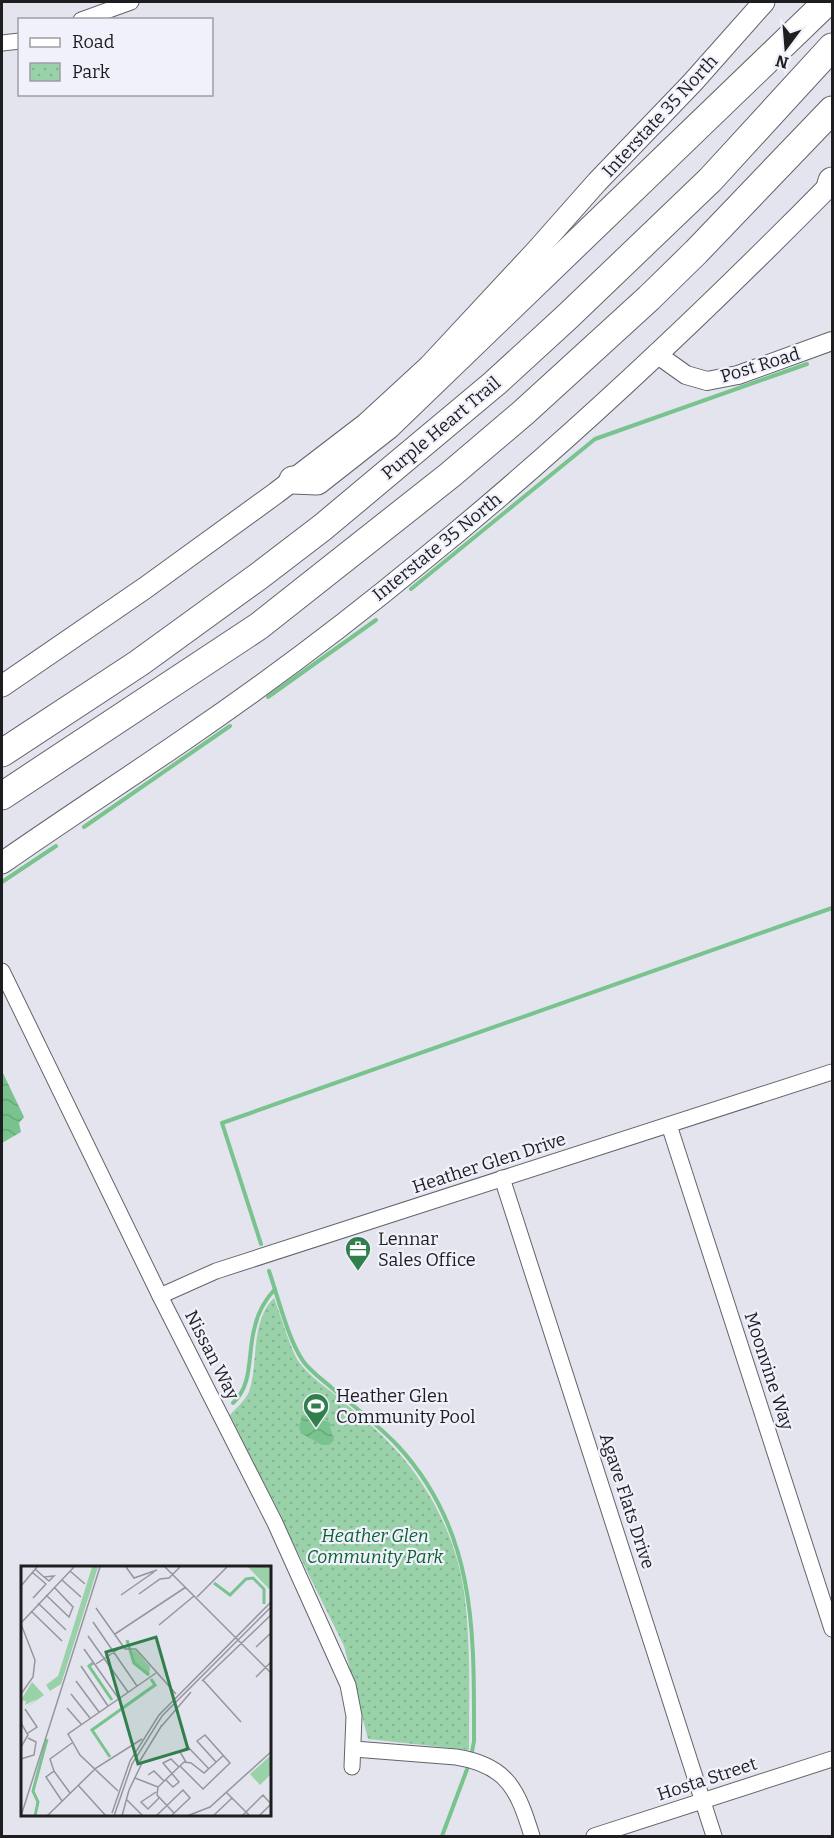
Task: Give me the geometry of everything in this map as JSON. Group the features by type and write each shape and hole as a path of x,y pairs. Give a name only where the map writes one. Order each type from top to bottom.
{"highway":[{"path":"293,480 317,481 387,426 827,2"},
{"name":"Purple Heart Trail","path":"2,753 139,663 250,583 323,527 495,383 710,180 832,47"},
{"path":"2,796 259,626 450,475 523,413 649,298 832,110"}],"main road":[{"name":"Interstate 35 North","path":"2,686 145,588 366,424 429,366 597,182 693,82 764,2"},
{"name":"Interstate 35 North","path":"2,863 188,737 422,562 519,480 658,355 832,183"}],"street":[{"path":"87,18 131,2"},
{"path":"2,43 18,41"},
{"name":"Post Road","path":"658,355 686,375 707,381 738,375 832,341"},
{"name":"Nissan Way","path":"2,970 160,1296 275,1522 348,1685 354,1716 352,1767"},
{"name":"Heather Glen Drive","path":"160,1296 216,1271 832,1072"},
{"name":"Moonvine Way","path":"669,1125 832,1629"},
{"name":"Agave Flats Drive","path":"502,1178 714,1836"},
{"path":"354,1749 456,1757 482,1763 507,1781 522,1804 532,1836"},
{"name":"Hosta Street","path":"594,1836 832,1759"}],"green space":[{"name":"Heather Glen Community Park","path":"274,1298 299,1362 380,1434 407,1463 431,1498 450,1537 462,1578 467,1618 469,1750 368,1739 344,1646 230,1415 249,1393 258,1329 267,1307"}],"water":[{"path":"2,1071 24,1117 19,1123 21,1132 2,1143"},
{"name":"Heather Glen Community Pool","path":"302,1415 314,1421 327,1421 332,1425 330,1427 334,1440 329,1445 322,1445 301,1433 299,1428"}],"waterway":[{"path":"411,589 595,439 807,364"},
{"path":"268,697 376,620"},
{"path":"84,827 230,726"},
{"path":"2,882 56,846"},
{"path":"261,1244 222,1123 832,908"},
{"path":"269,1271 288,1330 303,1361 398,1446 424,1479 443,1513 457,1548 466,1585 471,1622 474,1701 474,1741 471,1757"},
{"path":"233,1403 240,1395 247,1377 258,1316 275,1289"},
{"path":"442,1836 469,1764"}],"place":[{"name":"Lennar Sales Office","path":"358,1272"},
{"name":"Heather Glen Community Pool","path":"316,1429"}]}
